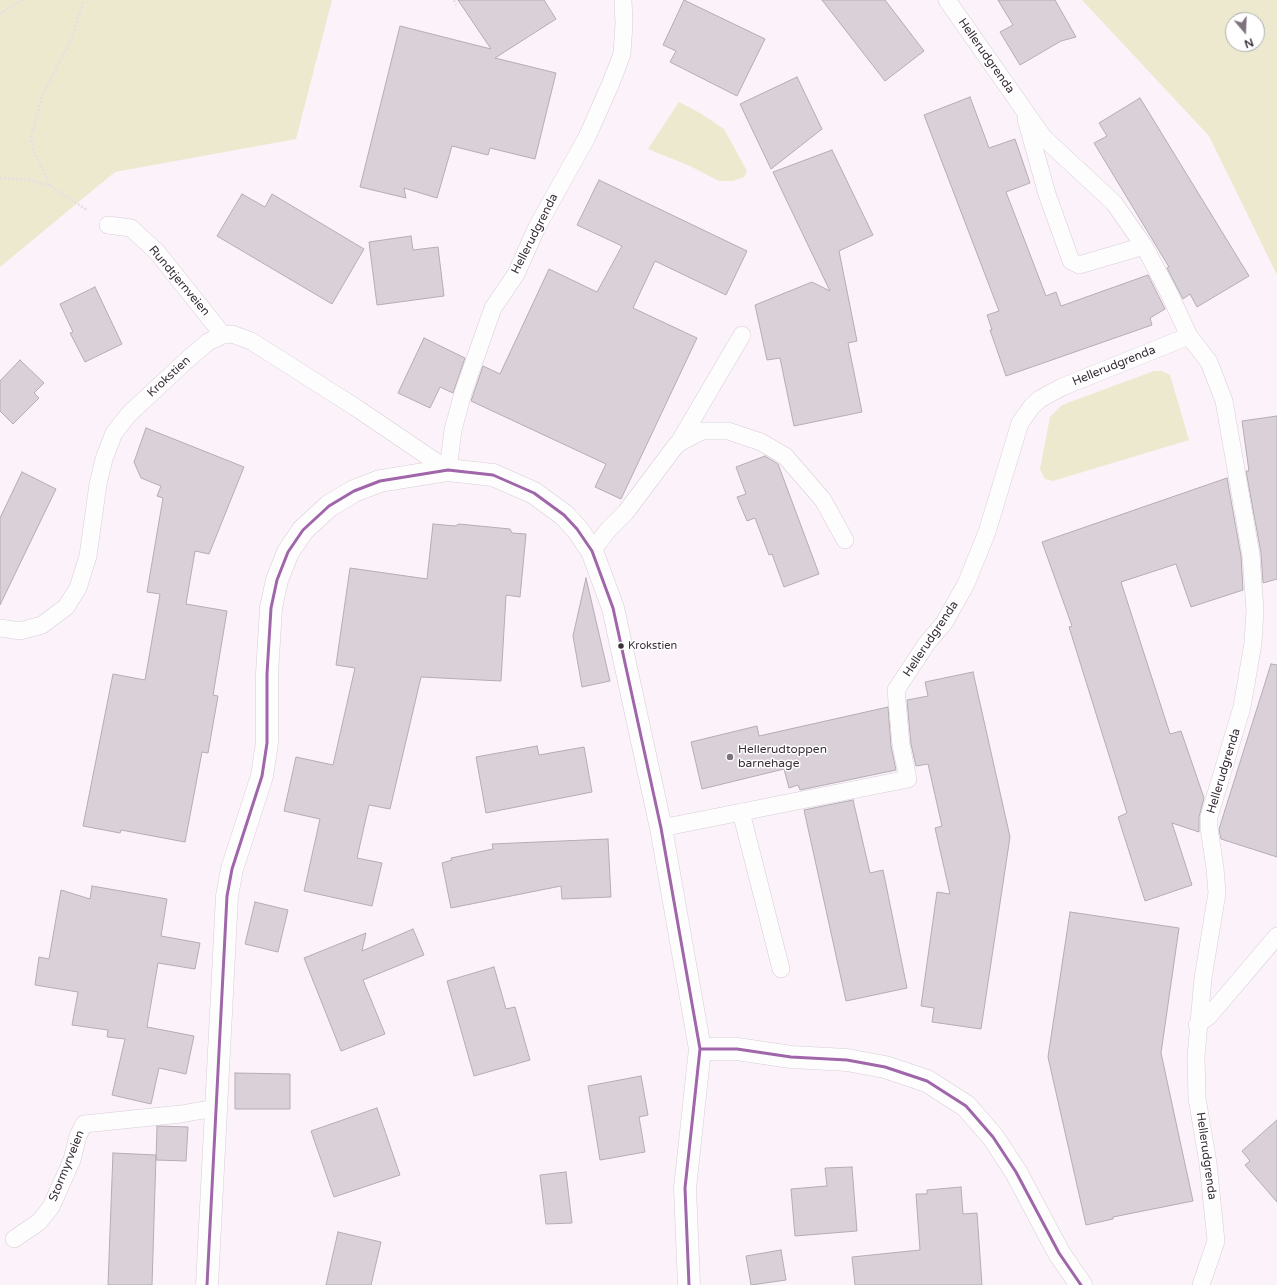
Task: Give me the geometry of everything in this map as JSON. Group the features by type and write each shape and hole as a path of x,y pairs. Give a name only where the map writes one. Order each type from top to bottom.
{"street":[{"path":"207,1285 227,896 232,869 262,776 267,743 267,674 271,608 277,580 288,552 303,530 329,506 354,491 380,481 448,470 494,475 534,493 564,515 578,529 592,551 613,608 661,828 700,1049 685,1188 690,1285"},
{"path":"700,1049 737,1049 791,1057 847,1060 885,1067 927,1081 966,1106 993,1137 1016,1172 1059,1253 1081,1285"}],"lane":[{"name":"Hellerudgrenda","path":"448,470 453,430 463,393 493,308 516,274 537,227 587,137 622,54 624,24 623,0"},
{"name":"Hellerudgrenda","path":"947,0 1043,137 1114,203 1144,246 1169,293 1189,336 1209,362 1224,402 1251,555 1255,610 1254,643 1242,707 1209,817 1217,893 1197,1025 1196,1056 1197,1098 1208,1163 1216,1241 1201,1285"},
{"name":"Hellerudgrenda","path":"1024,111 1047,194 1071,261 1079,266 1144,246"},
{"name":"Rundtjernveien","path":"108,225 131,228 157,252 223,335"},
{"path":"223,335 232,334 250,341 355,407 448,470"},
{"name":"Krokstien","path":"0,628 20,631 42,625 66,607 78,588 88,556 98,484 104,459 114,433 129,414 187,360 208,342 223,335"},
{"path":"592,551 608,530 626,512 677,444 742,335"},
{"name":"Hellerudgrenda","path":"661,828 908,779 902,745 896,690 927,643 944,623 966,584 987,532 1020,423 1032,406 1040,399 1062,387 1189,336"},
{"path":"677,444 702,431 728,432 761,442 786,456 823,500 845,540"},
{"path":"741,812 780,970"},
{"path":"1197,1025 1208,1016 1277,936"},
{"name":"Stormyrveien","path":"14,1238 39,1222 51,1207 72,1160 78,1136 84,1124 181,1114 215,1108"}],"path":[{"path":"0,14 22,0"},
{"path":"50,186 32,149 31,137 42,96 70,40 84,0"},
{"path":"454,0 456,4"},
{"path":"0,178 30,180 50,186 108,225"}],"shaded area":[{"path":"0,0 332,0 296,139 115,172 0,267"},
{"path":"1082,0 1277,0 1277,275 1209,136"},
{"path":"679,102 700,113 724,129 747,171 744,177 733,181 719,181 690,166 648,149"},
{"path":"1154,371 1162,371 1170,375 1189,440 1053,481 1045,479 1040,469 1050,417 1062,405"}],"building":[{"path":"458,0 544,0 556,19 495,58 556,73 535,159 490,148 488,155 452,146 437,198 404,188 406,198 360,187 400,26 491,49"},
{"path":"684,0 765,39 737,96 670,62 676,51 663,45"},
{"path":"822,0 885,0 924,51 885,81"},
{"path":"998,0 1055,0 1076,37 1061,41 1020,65 1000,32 1013,25"},
{"path":"797,77 822,129 771,169 740,104"},
{"path":"970,97 989,148 1015,139 1030,183 1006,192 1046,296 1056,292 1061,306 1148,275 1165,309 1150,318 1152,325 1006,376 990,330 992,330 987,315 999,311 924,115"},
{"path":"1140,98 1249,276 1197,307 1190,294 1183,299 1167,268 1169,267 1094,143 1107,136 1099,123"},
{"path":"832,150 873,235 839,251 857,341 848,343 862,412 794,426 780,358 767,360 755,305 812,282 830,291 773,172"},
{"path":"599,180 747,251 726,295 655,261 633,308 697,338 621,499 595,487 606,464 471,401 483,366 500,374 549,269 597,292 622,246 577,225"},
{"path":"242,194 265,207 272,194 364,249 332,304 217,236"},
{"path":"411,236 413,250 438,247 444,296 377,305 369,242"},
{"path":"95,287 122,344 85,362 70,333 73,332 60,304"},
{"path":"424,338 465,358 453,393 440,387 430,408 398,393"},
{"path":"20,360 44,383 34,393 39,398 13,424 0,411 0,381"},
{"path":"1277,416 1277,579 1263,583 1261,553 1246,471 1249,471 1242,421"},
{"path":"146,428 244,467 209,554 195,551 186,604 227,611 213,695 218,696 208,753 202,752 185,842 121,830 120,833 83,826 113,674 145,680 160,594 147,592 163,498 157,496 161,486 141,478 134,462"},
{"path":"765,456 778,464 819,574 784,587 772,554 769,555 755,518 747,521 737,497 746,494 736,467"},
{"path":"22,472 56,489 0,605 0,518"},
{"path":"1227,478 1241,556 1243,590 1191,607 1176,564 1121,582 1170,734 1181,731 1204,798 1199,817 1199,832 1172,823 1192,885 1145,901 1118,817 1127,813 1069,627 1072,626 1042,542"},
{"path":"433,524 455,526 459,524 510,529 512,533 526,534 520,597 506,595 501,681 421,677 390,809 369,805 357,858 382,863 372,906 304,891 320,819 284,811 296,757 333,765 355,668 336,665 350,568 427,579"},
{"path":"586,578 610,681 582,687 573,636"},
{"path":"1271,664 1277,665 1277,857 1221,839 1219,829"},
{"path":"973,672 1010,837 981,1029 932,1022 934,1008 921,1006 937,892 950,894 935,828 942,826 928,764 916,766 911,744 907,700 928,696 925,682"},
{"path":"888,707 891,746 896,770 800,790 798,785 789,788 784,769 702,789 691,742 757,726 759,736"},
{"path":"537,746 539,755 584,747 592,792 486,813 476,757"},
{"path":"853,800 870,873 883,870 907,988 846,1001 804,810"},
{"path":"608,839 611,897 562,899 561,886 451,908 442,863 452,860 451,858 493,849 492,844"},
{"path":"92,886 167,899 161,936 200,943 195,969 158,963 147,1027 194,1036 186,1074 159,1068 151,1104 112,1095 125,1039 107,1037 108,1030 72,1025 78,992 35,985 39,957 49,959 61,890 90,899"},
{"path":"255,902 288,910 278,952 245,944"},
{"path":"1070,912 1179,928 1161,1053 1193,1201 1113,1217 1113,1219 1086,1225 1048,1057"},
{"path":"413,929 424,955 363,980 385,1034 341,1051 304,958 366,933 362,951"},
{"path":"494,967 506,1009 515,1007 530,1060 474,1076 447,981"},
{"path":"235,1073 290,1074 290,1109 235,1109"},
{"path":"641,1076 648,1115 639,1117 645,1152 600,1160 588,1086"},
{"path":"377,1108 400,1175 334,1197 311,1131"},
{"path":"1277,1120 1277,1202 1245,1165 1250,1161 1242,1151"},
{"path":"157,1126 188,1127 186,1161 156,1160"},
{"path":"113,1153 156,1155 152,1285 108,1285"},
{"path":"852,1167 857,1231 795,1236 791,1189 827,1186 825,1168"},
{"path":"566,1172 572,1223 546,1224 540,1175"},
{"path":"961,1187 963,1214 977,1213 982,1285 855,1285 852,1257 920,1250 916,1194 927,1194 927,1190"},
{"path":"338,1232 381,1242 371,1285 326,1285"},
{"path":"781,1250 786,1280 751,1285 746,1256"}],"transit line":[{"path":"207,1285 227,896 232,869 262,776 267,743 267,674 271,608 277,580 288,552 303,530 329,506 354,491 380,481 448,470 493,475 534,493 564,515 577,529 592,551 613,608 661,828 700,1049 685,1188 689,1285"},
{"path":"700,1049 737,1049 791,1057 847,1060 885,1067 927,1081 966,1106 993,1137 1016,1172 1059,1253 1081,1285"}],"place":[{"name":"Krokstien","path":"621,646"},
{"name":"Hellerudtoppen barnehage","path":"730,757"}]}
